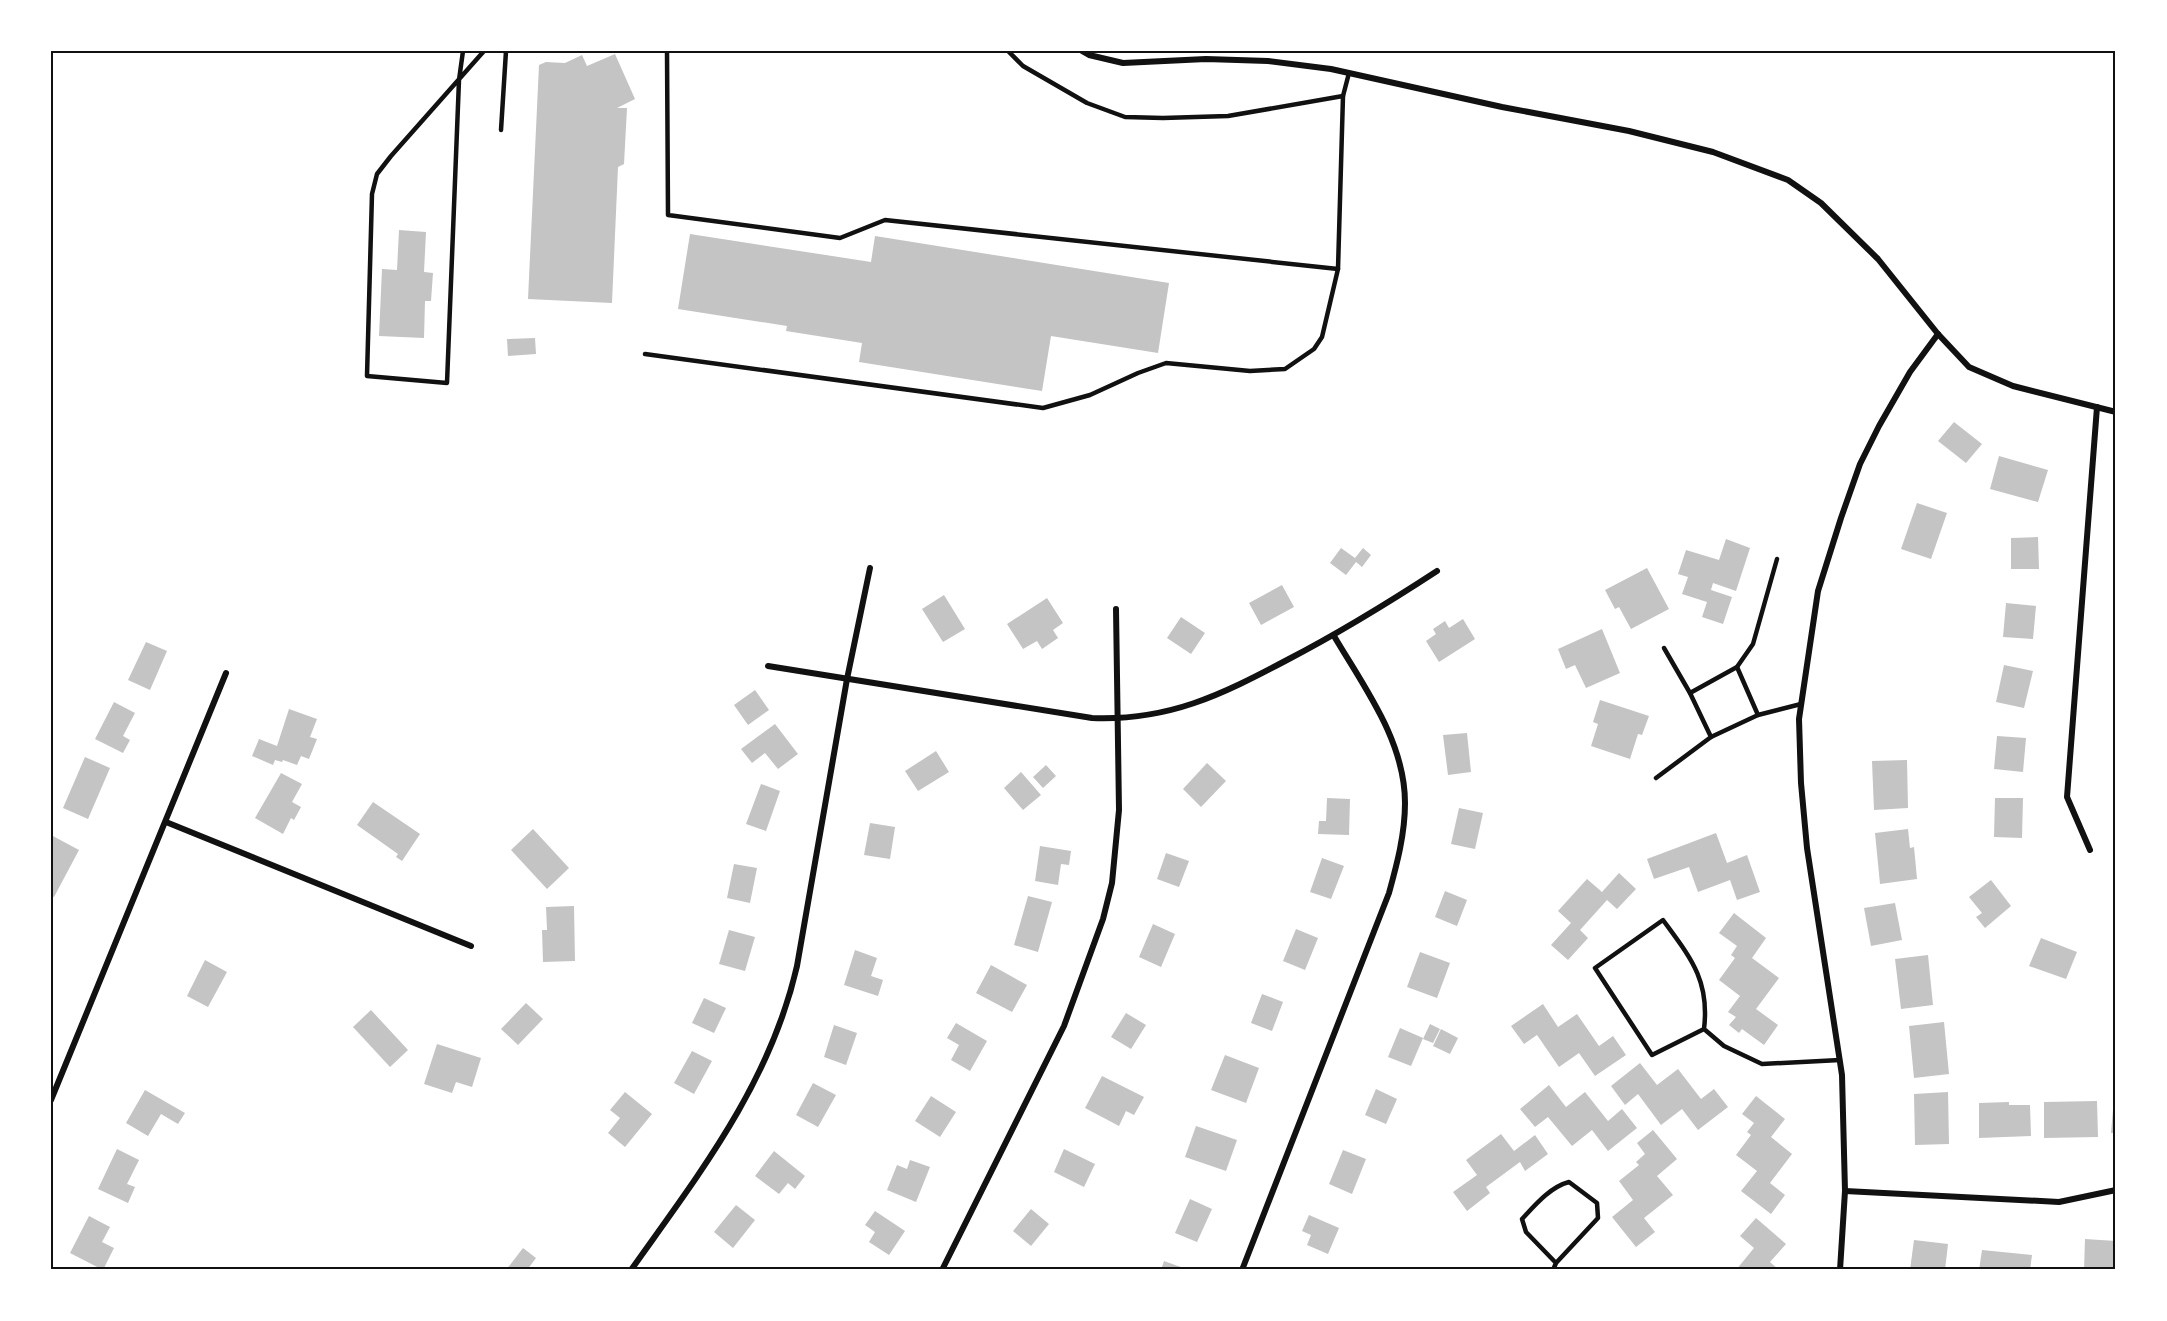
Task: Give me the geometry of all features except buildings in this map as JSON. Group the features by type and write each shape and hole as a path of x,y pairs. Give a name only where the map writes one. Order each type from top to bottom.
{"street":[{"path":"1082,51 1089,55 1123,63 1206,59 1268,61 1348,73 1502,107 1629,131 1713,152 1788,180 1821,203 1878,259 1958,357 1980,373 2013,386 2116,412"},
{"path":"1840,1270 1845,1191 1845,1129 1840,1060 1806,839 1799,719 1818,591 1860,464 1910,372 1938,334"},
{"path":"2090,850 2067,797 2097,408"},
{"path":"631,1270 712,1156 741,1110 767,1059 782,1022 797,966 847,679 870,568"},
{"path":"768,666 1092,718 1118,719 1156,714 1189,706 1230,691 1334,636 1437,571"},
{"path":"942,1270 1064,1026 1103,919 1112,883 1119,810 1116,609"},
{"path":"1242,1270 1389,893 1400,853 1405,802 1398,759 1386,726 1334,636"},
{"path":"51,1100 226,673"},
{"path":"166,822 471,946"},
{"path":"1845,1191 2059,1202 2116,1190"}],"lane":[{"path":"464,51 459,80 447,382 367,376 372,194 377,174 391,156 459,80 484,51"},
{"path":"501,130 506,51"},
{"path":"668,51 668,215 840,238 885,220 1338,269"},
{"path":"1008,51 1023,66 1087,103 1125,117 1228,116 1343,96"},
{"path":"645,354 1043,408 1090,395 1166,363 1250,371 1285,369 1314,349 1322,337 1338,269 1343,96 1348,73"},
{"path":"1690,693 1737,667 1754,644 1777,559"},
{"path":"1664,648 1690,693 1711,738"},
{"path":"1737,667 1758,715"},
{"path":"1656,778 1711,738 1758,715 1801,704"},
{"path":"1663,920 1691,959 1705,993 1707,1008 1704,1029 1652,1055 1595,968 1663,920"},
{"path":"1704,1029 1724,1046 1762,1064 1840,1060"},
{"path":"1553,1270 1556,1263 1598,1218 1597,1203 1569,1182 1559,1185 1522,1219 1526,1232 1556,1263"}]}
